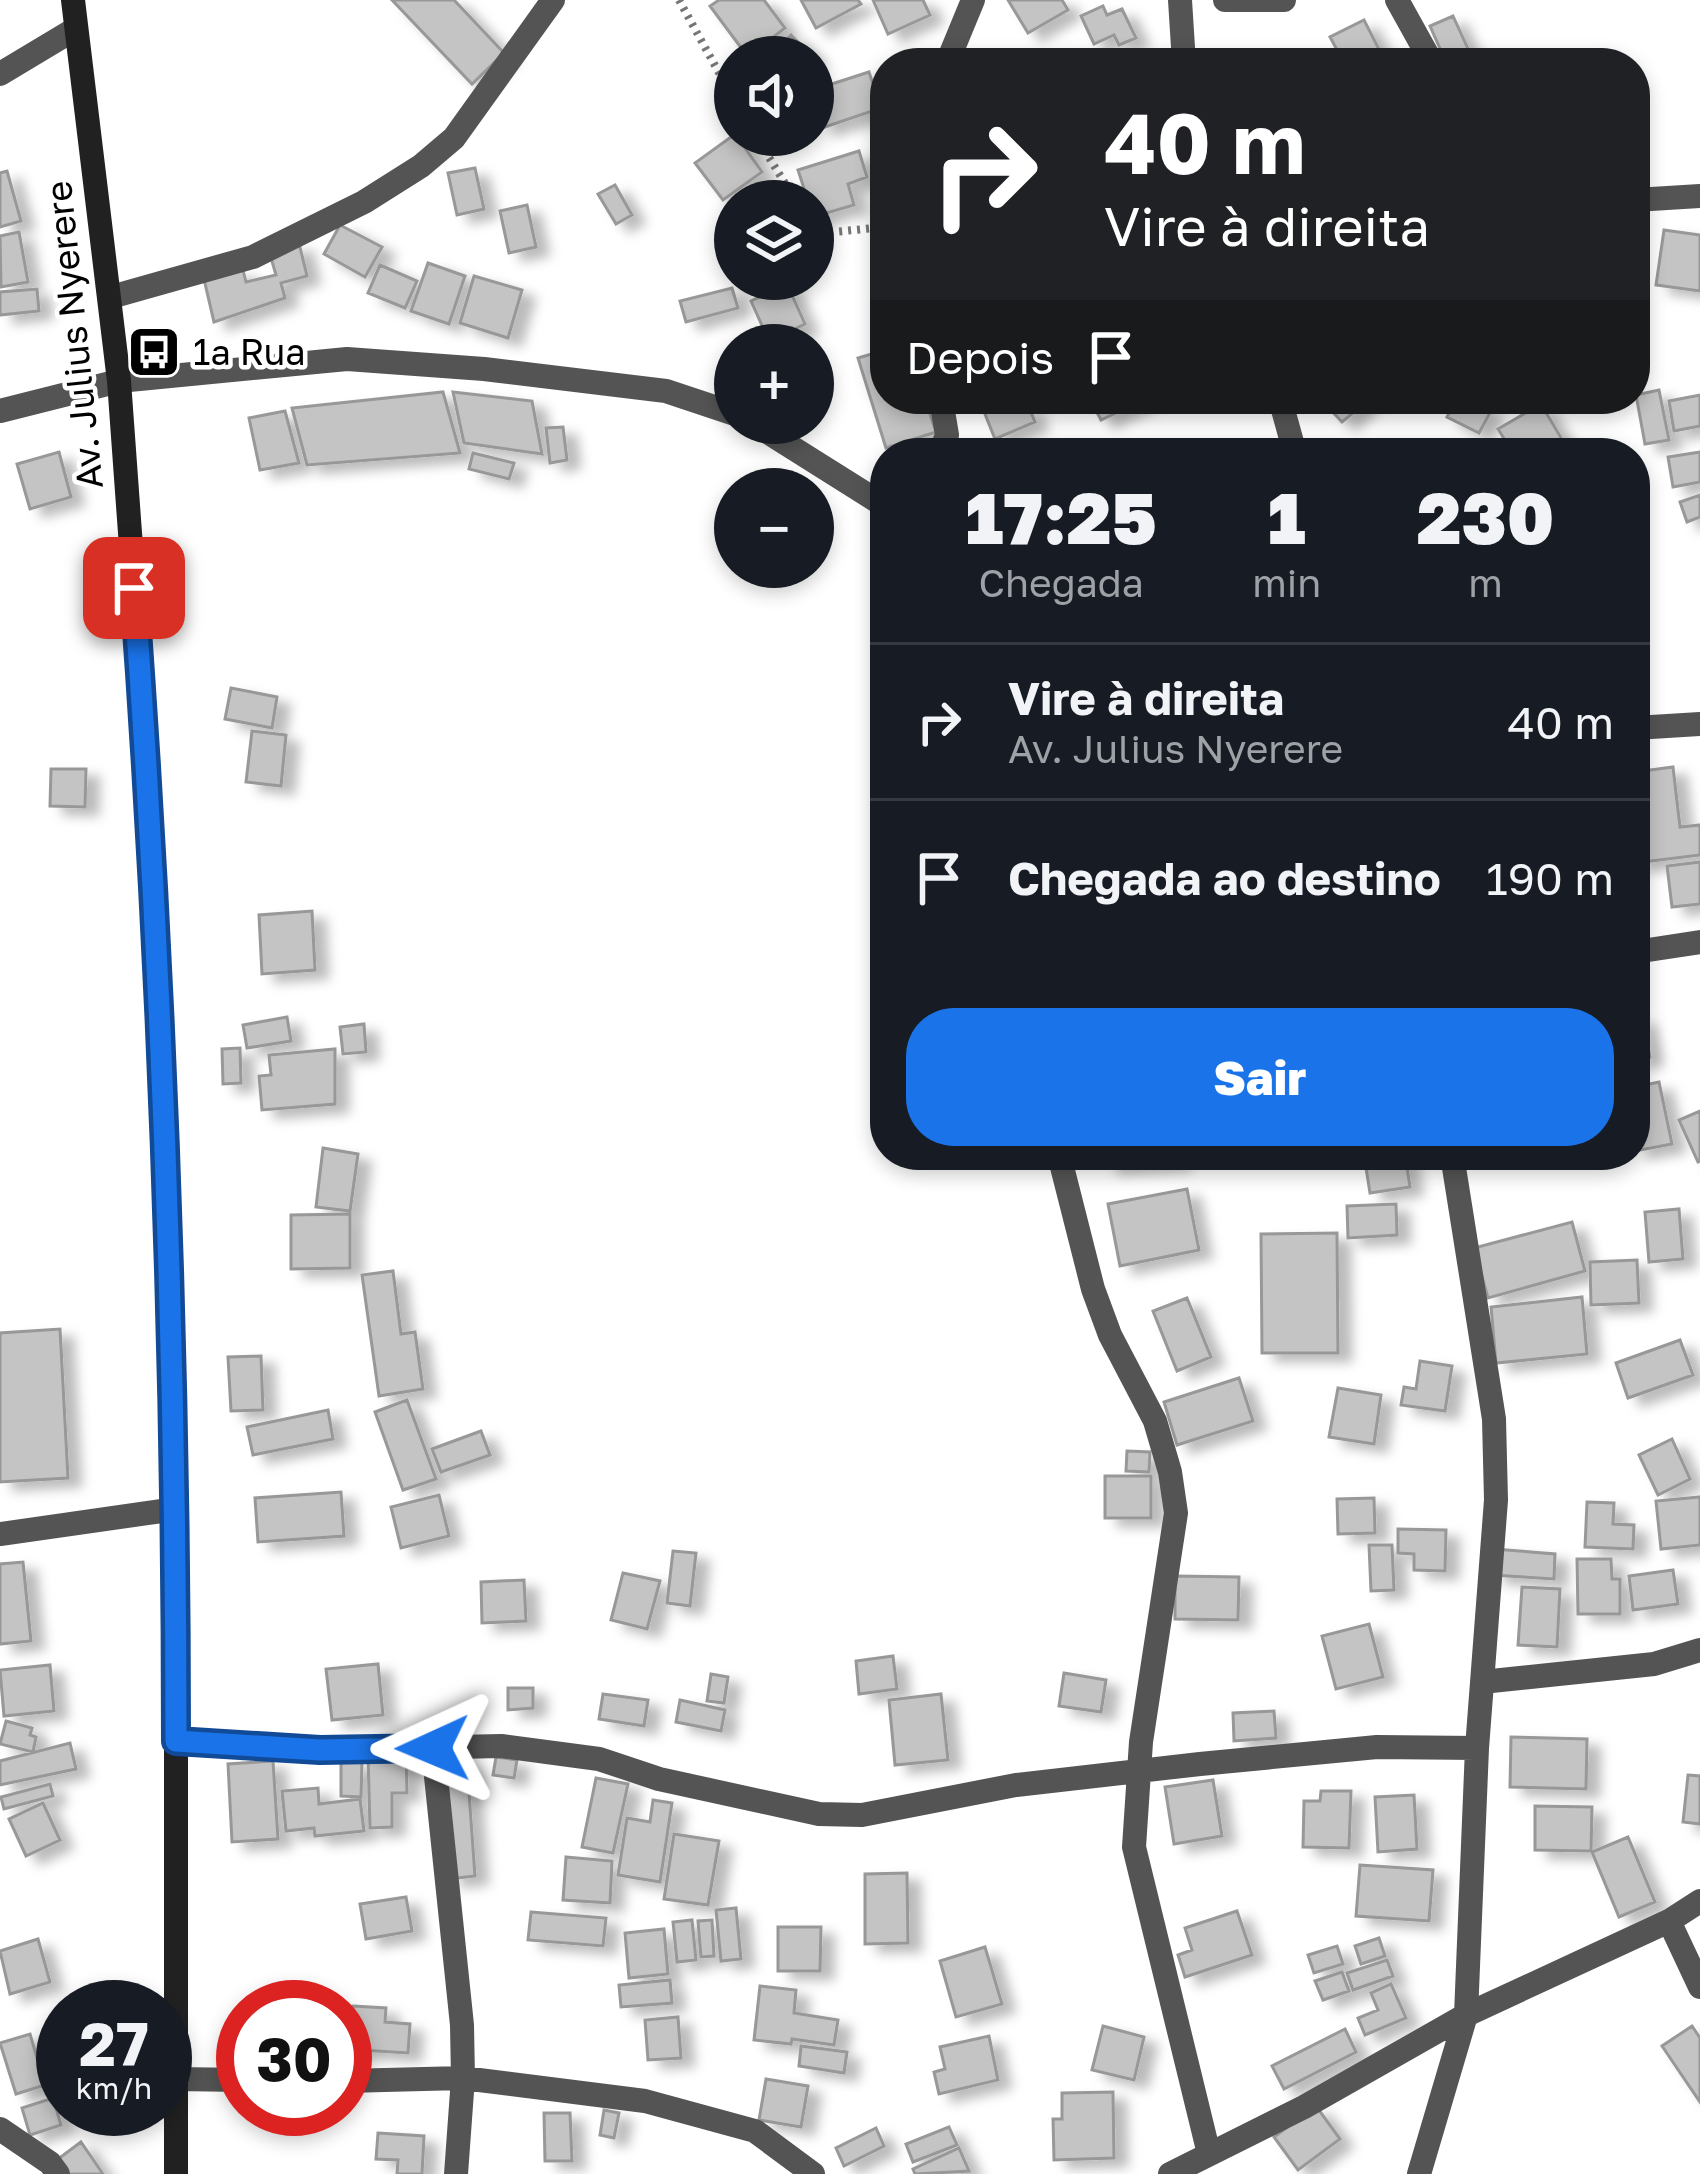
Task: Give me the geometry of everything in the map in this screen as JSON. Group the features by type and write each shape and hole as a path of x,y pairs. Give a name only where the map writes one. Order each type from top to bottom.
{"main road":[{"name":"Av. Julius Nyerere","path":"73,0 118,381 164,1099 176,1509 176,1980"},
{"name":"Av. Julius Nyerere","path":"176,2136 176,2174"}],"street":[{"path":"111,297 253,257 364,202 422,166 454,138 553,0"},
{"path":"953,48 973,0"},
{"path":"1180,0 1183,48"},
{"path":"1225,0 1284,0"},
{"path":"1397,0 1424,48"},
{"path":"0,74 75,29"},
{"path":"1650,199 1700,196"},
{"path":"0,411 118,381 347,359 646,388 714,408"},
{"path":"786,444 870,497"},
{"path":"1650,727 1700,724"},
{"path":"1650,950 1700,942"},
{"path":"1063,1170 1093,1289 1110,1335 1155,1421 1170,1472 1176,1513 1137,1772 1134,1846 1209,2154"},
{"path":"1419,2174 1466,2014 1477,1748 1496,1500 1494,1419 1454,1170"},
{"path":"0,1534 176,1509"},
{"path":"1482,1682 1654,1664 1700,1650"},
{"path":"176,1741 320,1750 501,1746 599,1759 659,1779 819,1814 862,1815 1016,1785 1377,1747 1477,1748"},
{"path":"433,1748 462,2025 464,2078 456,2174"},
{"path":"1170,2174 1304,2107 1466,2014 1669,1921 1700,1901"},
{"path":"1669,1921 1700,1987"},
{"path":"372,2080 464,2078 645,2101 755,2131 813,2174"},
{"path":"0,2129 58,2174"}],"path":[{"path":"679,0 714,64"},
{"path":"834,233 870,229"}],"building":[{"path":"392,0 454,0 504,53 472,84"},
{"path":"719,0 764,0 785,28 775,36 732,36 710,6"},
{"path":"801,0 858,0 861,4 816,28"},
{"path":"873,0 923,0 930,15 888,34"},
{"path":"1008,0 1062,0 1068,10 1028,33"},
{"path":"1103,6 1107,15 1122,9 1136,38 1119,45 1114,35 1094,44 1081,16"},
{"path":"1453,16 1468,48 1440,48 1430,26"},
{"path":"1364,20 1378,48 1336,48 1330,37"},
{"path":"869,72 870,112 834,124 834,83"},
{"path":"714,149 714,156 751,156 762,172 751,180 714,180 714,188 695,163"},
{"path":"859,151 867,177 848,184 854,205 834,211 834,180 801,180 798,170"},
{"path":"475,168 484,209 457,215 448,173"},
{"path":"7,171 21,221 0,227 0,173"},
{"path":"615,185 632,215 616,224 598,194"},
{"path":"527,205 536,247 509,253 500,211"},
{"path":"340,225 382,247 365,277 324,254"},
{"path":"1664,230 1700,235 1700,291 1656,285"},
{"path":"19,232 28,282 1,287 0,236"},
{"path":"299,243 307,276 281,283 285,298 214,322 204,279 243,270 246,282 276,275 269,251"},
{"path":"428,263 465,276 449,324 411,311"},
{"path":"380,265 417,281 405,308 368,293"},
{"path":"474,276 522,290 508,338 460,323"},
{"path":"37,289 39,311 0,315 0,292"},
{"path":"714,292 714,300 736,300 738,308 686,322 680,301"},
{"path":"794,300 805,324 761,324 751,301"},
{"path":"870,354 870,397 858,358"},
{"path":"1659,390 1669,440 1650,443 1650,438 1644,438 1639,414 1650,414 1650,392"},
{"path":"443,392 460,453 307,465 292,408"},
{"path":"453,392 532,401 542,454 464,443"},
{"path":"1700,395 1700,426 1674,431 1669,401"},
{"path":"285,411 299,463 260,470 249,418"},
{"path":"875,414 930,414 936,432 917,438 883,438"},
{"path":"985,414 1032,414 1035,422 995,438"},
{"path":"1448,414 1489,414 1479,433"},
{"path":"1524,414 1547,414 1561,438 1504,438 1498,429"},
{"path":"563,427 567,460 550,463 546,428"},
{"path":"59,452 71,497 30,509 17,464"},
{"path":"1700,452 1700,482 1673,487 1668,457"},
{"path":"473,453 514,463 509,479 469,469"},
{"path":"1700,495 1700,517 1687,522 1680,502"},
{"path":"231,688 277,697 272,728 225,719"},
{"path":"252,731 286,735 281,786 246,782"},
{"path":"1673,767 1680,827 1700,825 1700,855 1650,861 1650,770"},
{"path":"51,769 86,769 85,807 50,806"},
{"path":"1700,862 1700,904 1672,907 1667,866"},
{"path":"312,911 315,970 262,974 259,915"},
{"path":"287,1017 291,1041 247,1048 243,1025"},
{"path":"364,1024 366,1052 343,1054 340,1027"},
{"path":"240,1048 241,1083 223,1084 222,1049"},
{"path":"335,1049 335,1104 262,1110 259,1076 271,1075 269,1055"},
{"path":"1659,1082 1672,1144 1650,1148 1650,1084"},
{"path":"1700,1111 1700,1161 1698,1162 1679,1120"},
{"path":"323,1148 358,1154 350,1211 316,1207"},
{"path":"1366,1170 1407,1170 1410,1187 1370,1193"},
{"path":"1187,1189 1199,1250 1120,1266 1108,1204"},
{"path":"1396,1204 1397,1235 1348,1238 1347,1206"},
{"path":"1679,1209 1683,1259 1649,1262 1645,1212"},
{"path":"350,1214 350,1268 291,1269 291,1215"},
{"path":"1572,1222 1585,1271 1488,1298 1474,1248"},
{"path":"1337,1233 1338,1353 1262,1353 1261,1234"},
{"path":"1637,1260 1639,1303 1591,1305 1590,1262"},
{"path":"393,1271 401,1334 415,1332 423,1389 379,1396 362,1275"},
{"path":"1582,1297 1587,1354 1496,1363 1491,1307"},
{"path":"1187,1298 1211,1357 1177,1371 1153,1311"},
{"path":"60,1329 68,1478 0,1482 0,1333"},
{"path":"1680,1340 1693,1375 1628,1398 1616,1363"},
{"path":"261,1356 263,1410 231,1411 228,1357"},
{"path":"1420,1361 1452,1366 1445,1411 1401,1405 1404,1387 1416,1389"},
{"path":"1239,1378 1253,1421 1177,1445 1164,1402"},
{"path":"1338,1388 1381,1395 1374,1444 1329,1437"},
{"path":"407,1400 436,1479 403,1490 375,1412"},
{"path":"328,1410 333,1439 253,1455 247,1427"},
{"path":"481,1431 490,1455 441,1472 432,1449"},
{"path":"1672,1439 1690,1479 1658,1495 1639,1455"},
{"path":"1127,1451 1150,1452 1149,1472 1126,1471"},
{"path":"1105,1476 1151,1476 1151,1518 1105,1518"},
{"path":"341,1492 344,1536 258,1542 255,1498"},
{"path":"439,1495 449,1536 401,1548 391,1507"},
{"path":"1700,1497 1700,1545 1661,1549 1656,1501"},
{"path":"1374,1498 1375,1533 1338,1534 1337,1499"},
{"path":"1587,1502 1614,1503 1613,1524 1634,1525 1633,1549 1585,1547"},
{"path":"1398,1529 1446,1530 1445,1571 1414,1570 1414,1554 1398,1553"},
{"path":"1369,1545 1392,1545 1394,1590 1371,1591"},
{"path":"1494,1549 1555,1554 1554,1579 1492,1575"},
{"path":"673,1551 696,1553 690,1606 667,1603"},
{"path":"1577,1559 1611,1559 1612,1579 1620,1579 1620,1614 1578,1614"},
{"path":"23,1562 31,1641 0,1644 0,1564"},
{"path":"1673,1570 1678,1604 1633,1610 1629,1576"},
{"path":"623,1573 660,1581 647,1629 611,1620"},
{"path":"1175,1576 1239,1577 1238,1620 1175,1619"},
{"path":"524,1580 526,1621 482,1623 481,1582"},
{"path":"1522,1587 1560,1589 1557,1647 1518,1645"},
{"path":"1369,1624 1383,1677 1336,1689 1322,1636"},
{"path":"893,1656 897,1689 859,1694 856,1661"},
{"path":"378,1664 383,1715 332,1720 326,1669"},
{"path":"50,1665 54,1711 4,1716 0,1670"},
{"path":"1064,1673 1106,1680 1101,1712 1059,1706"},
{"path":"711,1674 728,1677 724,1703 707,1701"},
{"path":"508,1688 533,1688 533,1708 508,1710"},
{"path":"603,1694 648,1700 644,1726 599,1719"},
{"path":"941,1694 948,1760 895,1765 889,1700"},
{"path":"680,1700 725,1710 721,1731 676,1722"},
{"path":"1274,1711 1276,1738 1234,1741 1233,1713"},
{"path":"6,1721 32,1728 30,1735 36,1737 33,1752 0,1744"},
{"path":"1511,1737 1587,1739 1586,1789 1510,1787"},
{"path":"70,1743 76,1769 0,1785 0,1761"},
{"path":"368,1756 406,1756 407,1793 392,1793 392,1827 370,1828"},
{"path":"496,1757 517,1760 514,1778 493,1775"},
{"path":"273,1761 278,1839 232,1842 228,1764"},
{"path":"362,1761 361,1797 341,1796 341,1762"},
{"path":"467,1765 475,1876 449,1879 440,1767"},
{"path":"1688,1775 1700,1776 1700,1824 1683,1822"},
{"path":"596,1778 628,1784 613,1853 582,1847"},
{"path":"1213,1780 1222,1836 1174,1844 1165,1787"},
{"path":"50,1784 53,1796 4,1809 1,1797"},
{"path":"318,1788 319,1804 360,1799 364,1831 315,1836 314,1828 286,1831 282,1791"},
{"path":"1321,1791 1351,1791 1349,1848 1303,1847 1304,1801 1320,1801"},
{"path":"1414,1795 1417,1849 1378,1852 1375,1797"},
{"path":"653,1800 672,1803 660,1882 618,1875 627,1818 650,1822"},
{"path":"43,1803 60,1840 26,1856 9,1819"},
{"path":"1535,1806 1592,1807 1591,1851 1535,1850"},
{"path":"674,1834 719,1841 708,1905 664,1899"},
{"path":"1628,1837 1655,1902 1619,1917 1592,1852"},
{"path":"566,1857 612,1861 610,1903 563,1900"},
{"path":"1360,1865 1433,1870 1429,1921 1356,1916"},
{"path":"907,1873 908,1943 865,1944 865,1874"},
{"path":"406,1897 412,1931 366,1939 360,1904"},
{"path":"736,1908 741,1959 721,1961 716,1910"},
{"path":"1237,1911 1252,1955 1185,1977 1178,1955 1192,1950 1185,1928"},
{"path":"531,1912 606,1918 603,1946 528,1940"},
{"path":"692,1920 696,1960 677,1962 673,1922"},
{"path":"712,1920 714,1956 701,1957 698,1921"},
{"path":"778,1927 821,1927 820,1971 778,1971"},
{"path":"664,1929 668,1974 629,1978 625,1933"},
{"path":"1379,1938 1385,1956 1361,1964 1355,1946"},
{"path":"38,1939 49,1980 36,1980 36,1986 10,1994 0,1951"},
{"path":"1337,1946 1343,1964 1314,1973 1308,1955"},
{"path":"985,1947 1002,2004 956,2017 940,1961"},
{"path":"1387,1960 1393,1976 1353,1990 1347,1973"},
{"path":"1342,1972 1349,1991 1323,2000 1315,1981"},
{"path":"670,1980 672,2003 621,2007 619,1985"},
{"path":"1391,1984 1406,2018 1365,2035 1358,2018 1378,2010 1371,1993"},
{"path":"760,1986 796,1990 794,2013 838,2020 834,2045 754,2040"},
{"path":"372,2007 386,2008 385,2022 410,2024 408,2053 372,2051"},
{"path":"678,2017 681,2058 648,2060 645,2020"},
{"path":"1103,2026 1144,2037 1134,2080 1092,2070"},
{"path":"1692,2026 1700,2038 1700,2102 1662,2046"},
{"path":"1345,2029 1356,2052 1284,2089 1272,2066"},
{"path":"30,2034 36,2054 36,2088 16,2094 0,2043"},
{"path":"989,2036 998,2080 939,2094 934,2072 945,2069 940,2047"},
{"path":"801,2046 847,2052 844,2073 799,2066"},
{"path":"766,2079 808,2086 801,2127 759,2120"},
{"path":"1113,2092 1114,2158 1054,2160 1053,2119 1062,2119 1062,2093"},
{"path":"36,2103 36,2133 30,2135 22,2108"},
{"path":"1316,2106 1340,2139 1298,2170 1274,2137"},
{"path":"604,2110 619,2113 614,2138 600,2135"},
{"path":"544,2113 570,2113 572,2161 545,2161"},
{"path":"949,2127 957,2145 913,2162 906,2144"},
{"path":"876,2128 884,2146 844,2166 836,2148"},
{"path":"378,2133 424,2136 422,2174 397,2174 398,2160 376,2159"},
{"path":"81,2142 103,2174 63,2174 54,2162"},
{"path":"959,2148 969,2171 915,2174 913,2169"}],"place":[{"name":"1ª Rua","path":"154,352"}],"route":[{"path":"134,588 166,1123 176,1509 176,1741 320,1750 433,1748"}]}
